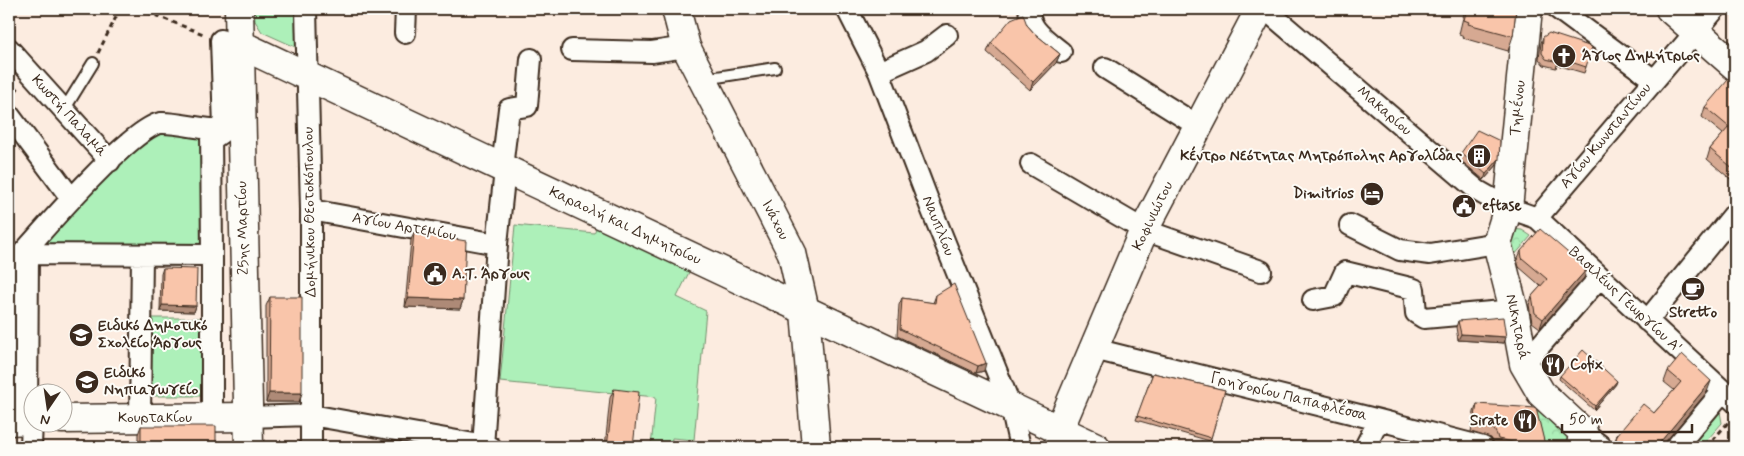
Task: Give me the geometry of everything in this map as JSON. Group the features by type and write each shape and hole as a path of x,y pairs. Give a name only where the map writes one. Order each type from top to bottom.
{"main road":[{"name":"25ης Μαρτίου","path":"239,9 230,42 249,447"},
{"name":"Ινάχου","path":"676,9 686,47 792,253 805,311 816,447"},
{"name":"Κοφινιώτου","path":"1056,438 1144,230 1260,9"},
{"name":"Τημένου","path":"1508,208 1528,9"},
{"path":"1670,9 1735,66"},
{"name":"Καραολή και Δημητρίου","path":"230,42 307,76 1011,407 1056,438 1096,447"},
{"path":"1497,243 1508,208"},
{"name":"Νικηταρά","path":"1497,243 1514,310 1524,364 1540,393 1589,442"},
{"name":"Κουρτακίου","path":"72,419 248,417"}],"street":[{"name":"Δομήνικου Θεοτοκόπουλου","path":"306,9 311,210 311,447"},
{"path":"405,33 406,9"},
{"name":"Ναυπλίου","path":"846,9 879,72 1011,407 1020,447"},
{"path":"1030,9 1029,18 1032,26 1061,52"},
{"name":"Μακαρίου","path":"1265,9 1478,190 1508,208"},
{"path":"1558,9 1654,80"},
{"name":"Αγίου Κωνσταντίνου","path":"1537,218 1715,9"},
{"path":"879,72 926,51 947,35"},
{"path":"212,418 211,135 221,133 224,127 230,42"},
{"path":"572,50 652,52 686,47"},
{"name":"Κωστή Παλαμά","path":"9,48 110,161"},
{"path":"248,417 311,415 486,447 497,244 509,109 527,106 531,59"},
{"path":"1105,68 1198,126"},
{"path":"9,115 71,198"},
{"name":"Κωστή Παλαμά","path":"21,257 71,198 147,128 161,123 211,135"},
{"path":"1031,164 1144,230 1260,271"},
{"name":"Βασιλέως Γεωργίου Α'","path":"1508,208 1537,218 1729,396"},
{"name":"Αγίου Αρτεμίου","path":"311,210 497,244"},
{"path":"1647,321 1735,213"},
{"path":"1350,226 1400,250 1430,254 1497,243"},
{"path":"140,418 142,255"},
{"path":"23,384 21,257 212,255"},
{"path":"1313,300 1334,296 1345,272 1414,289 1416,313 1424,318 1514,310"},
{"path":"1524,364 1600,277"},
{"name":"Γρηγορίου Παπαφλέσσα","path":"1094,349 1483,447"},
{"path":"1676,447 1729,396"},
{"path":"1365,447 1379,420"},
{"path":"27,434 31,447"}],"lane":[{"path":"64,110 93,63"},
{"path":"703,79 775,68"}],"path":[{"path":"93,63 120,9"},
{"path":"139,9 230,42"},
{"path":"1707,447 1735,415"}],"green space":[{"path":"254,9 300,9 302,50 262,32 255,21"},
{"path":"161,129 205,134 205,249 31,250 114,165"},
{"path":"599,222 692,266 677,297 706,311 694,440 672,438 671,447 651,447 656,397 500,382 515,225 594,233"},
{"path":"1511,229 1522,230 1531,236 1514,256 1508,248"},
{"path":"147,318 206,318 206,396 147,396"},
{"path":"1532,392 1573,430 1574,447 1545,447"},
{"path":"1719,406 1722,423 1701,447 1691,447 1686,444"}],"building":[{"path":"1467,9 1516,9 1513,36 1468,24 1469,22 1464,20"},
{"path":"1023,14 1027,25 1034,33 1060,54 1033,82 991,43 1011,19"},
{"name":"Άγιος Δημήτριος","path":"1549,33 1592,47 1586,67 1559,58 1558,62 1546,59 1542,53 1543,37"},
{"path":"1733,74 1735,76 1735,170 1710,149 1729,127 1705,107"},
{"name":"Κέντρο Νεότητας Μητρόπολης Αργολίδας","path":"1477,130 1500,141 1499,159 1486,174 1461,153"},
{"path":"1540,229 1587,269 1543,319 1535,313 1532,296 1547,279 1522,258 1521,251"},
{"name":"Α.Τ. Άργους","path":"414,232 466,241 463,300 408,298"},
{"path":"163,268 197,269 196,306 162,305"},
{"path":"954,284 986,363 978,366 900,329 902,298 935,303 936,295"},
{"path":"270,297 302,297 302,393 269,393"},
{"path":"1503,317 1506,337 1461,334 1458,321"},
{"path":"1583,350 1617,381 1595,406 1560,376"},
{"path":"1682,354 1711,381 1656,447 1611,447 1615,444 1617,435 1643,404 1654,413 1681,382 1668,371"},
{"path":"1153,373 1225,390 1211,438 1137,416"},
{"path":"614,389 639,392 633,447 607,447"},
{"path":"1477,404 1536,408 1545,445 1537,447 1498,439 1494,429 1474,423"},
{"path":"141,426 216,426 216,447 107,447 141,446"},
{"path":"1201,441 1215,447 1198,447"},
{"path":"1458,443 1475,447 1457,447"}],"place":[{"name":"Άγιος Δημήτριος","path":"1564,56"},
{"name":"Κέντρο Νεότητας Μητρόπολης Αργολίδας","path":"1479,156"},
{"name":"Dimitrios","path":"1372,194"},
{"name":"eftase","path":"1464,206"},
{"name":"Α.Τ. Άργους","path":"435,274"},
{"name":"Stretto","path":"1693,289"},
{"name":"Ειδικό Δημοτικό Σχολείο Άργους","path":"81,335"},
{"name":"Cofix","path":"1553,365"},
{"name":"Ειδικό Νηπιαγωγείο","path":"87,382"},
{"name":"Sirate","path":"1525,421"}]}
